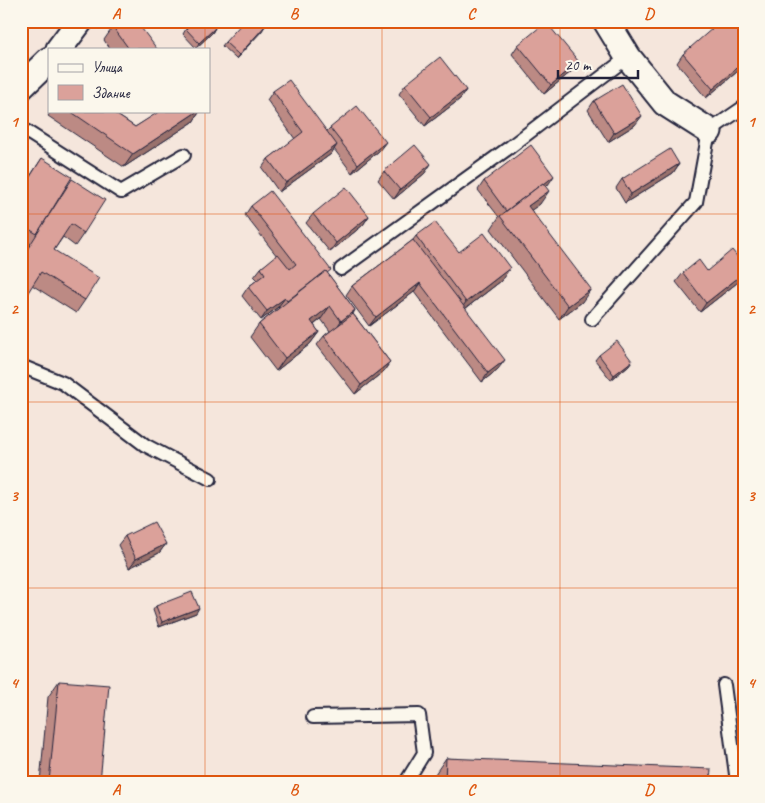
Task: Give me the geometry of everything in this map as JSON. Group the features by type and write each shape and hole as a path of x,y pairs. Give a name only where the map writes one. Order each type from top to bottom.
{"street":[{"path":"60,48 80,21"},
{"path":"606,21 628,57 664,103 709,131"},
{"path":"21,87 48,61"}],"lane":[{"path":"341,270 510,147 628,57"},
{"path":"592,319 696,202 709,131 744,107"},
{"path":"21,128 121,192 184,155"},
{"path":"21,366 63,383 145,445 210,479"},
{"path":"724,685 737,782"},
{"path":"313,717 419,715 424,753 406,782"}],"building":[{"path":"121,21 136,21 156,48 128,48 113,27"},
{"path":"194,21 208,21 215,28 199,43 186,29"},
{"path":"244,21 260,21 265,26 239,55 225,42"},
{"path":"721,21 740,21 744,25 744,62 713,89 683,54"},
{"path":"546,22 579,62 551,85 518,45"},
{"path":"440,57 466,90 431,117 405,85"},
{"path":"289,80 337,145 286,183 268,159 303,132 273,91"},
{"path":"622,84 642,116 614,133 594,101"},
{"path":"357,106 386,142 358,164 330,128"},
{"path":"71,112 112,112 135,127 158,112 196,112 133,154"},
{"path":"415,145 431,164 400,190 384,171"},
{"path":"531,145 554,176 506,211 484,181"},
{"path":"670,149 679,164 631,194 622,179"},
{"path":"42,158 72,177 37,234 21,224 21,191"},
{"path":"72,179 105,200 84,233 71,224 54,250 99,278 85,300 41,272 27,294 21,290 21,259"},
{"path":"543,183 549,191 528,206 591,289 568,306 500,216"},
{"path":"346,187 369,216 336,243 313,214"},
{"path":"270,191 331,270 327,273 326,271 287,301 285,298 267,311 248,287 265,274 261,268 278,254 290,269 296,264 251,206"},
{"path":"435,222 459,252 484,233 510,268 466,302 416,236"},
{"path":"413,240 505,360 488,373 420,283 376,317 352,286"},
{"path":"732,250 744,265 744,273 706,303 683,273 699,260 707,271"},
{"path":"326,271 355,310 341,321 330,306 311,321 319,332 285,358 259,324"},
{"path":"353,314 390,362 361,385 324,336"},
{"path":"617,341 632,361 614,375 599,355"},
{"path":"154,522 166,544 136,559 125,536"},
{"path":"192,592 199,608 162,622 156,606"},
{"path":"59,681 109,685 100,782 49,782"},
{"path":"446,758 711,769 710,782 445,782"}]}
